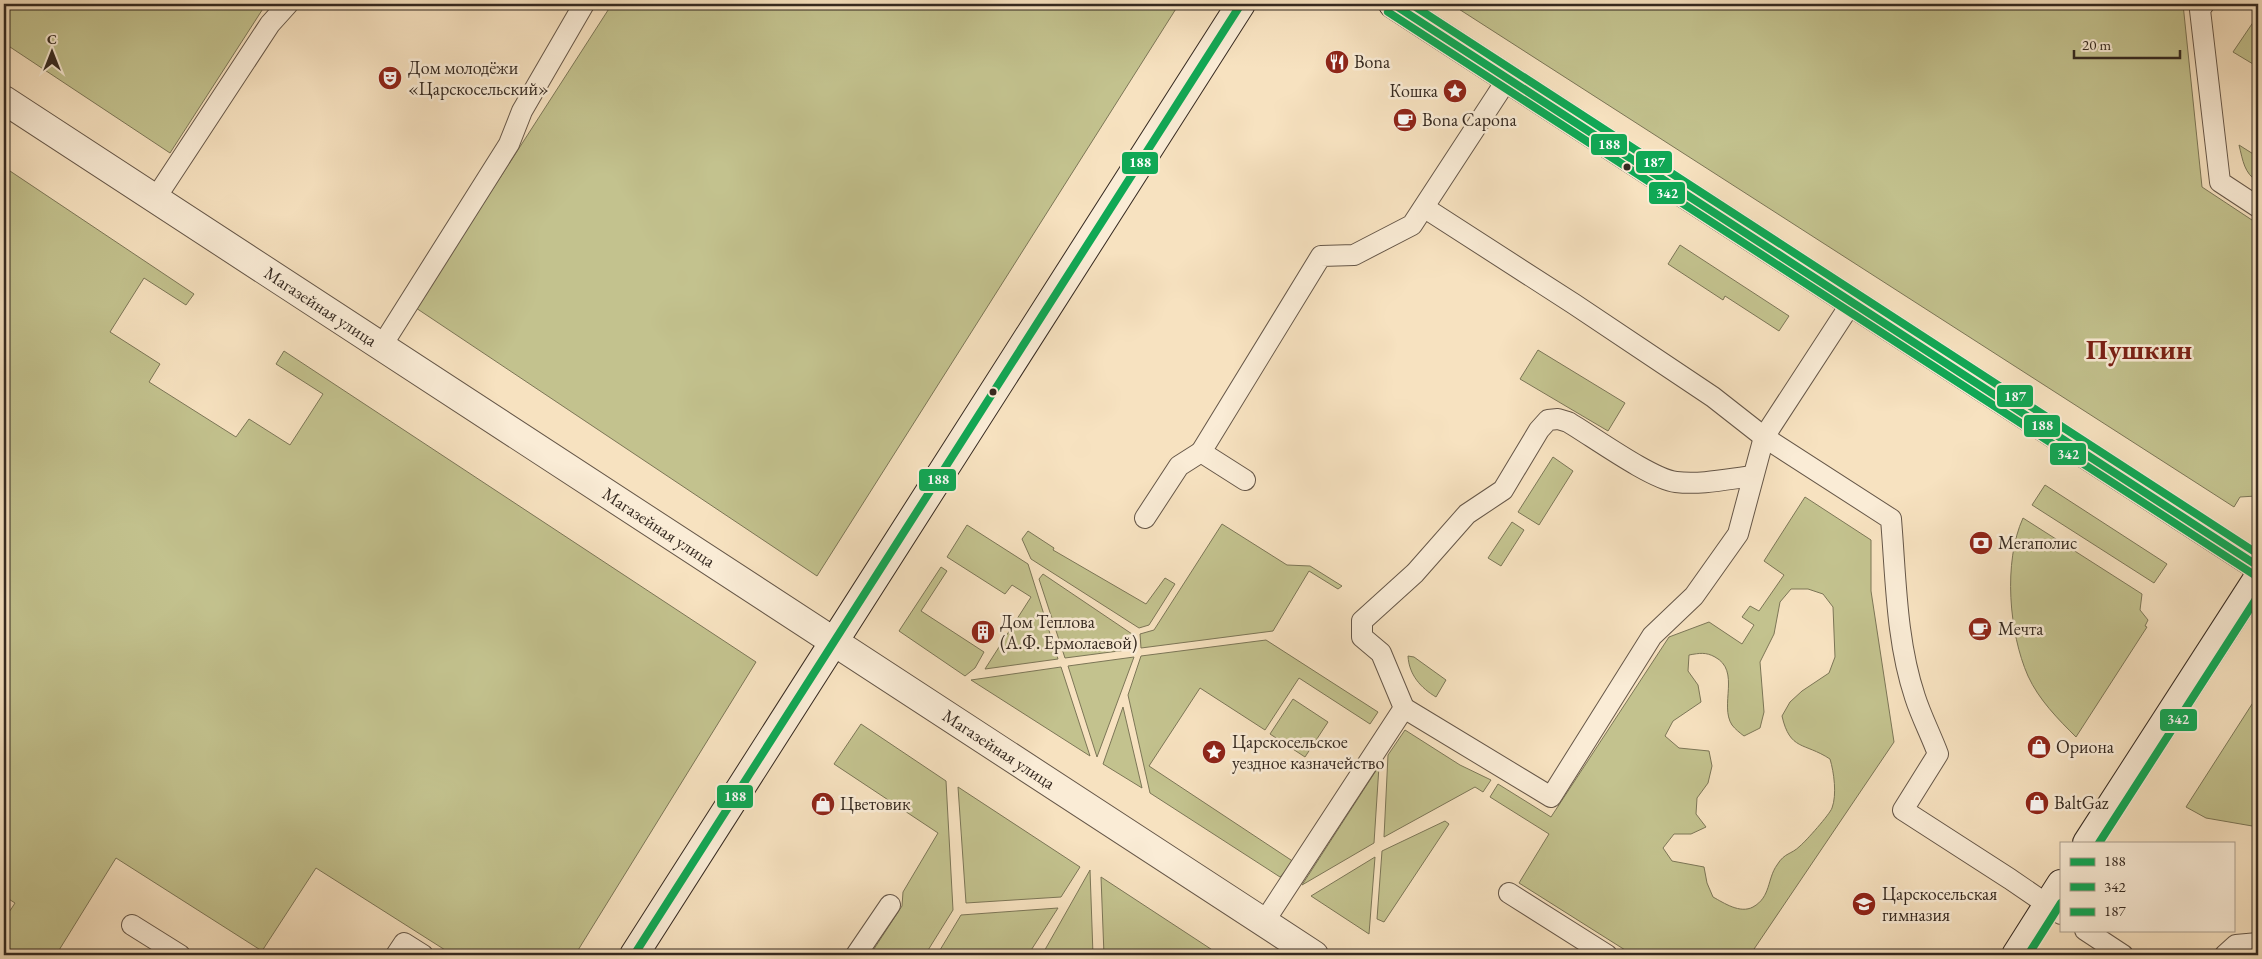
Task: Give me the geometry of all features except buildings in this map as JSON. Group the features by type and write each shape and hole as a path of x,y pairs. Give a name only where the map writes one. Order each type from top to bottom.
{"street":[{"path":"634,955 1240,4"},
{"path":"1393,4 2258,566"},
{"name":"Магазейная улица","path":"4,100 1314,955"},
{"path":"2089,842 2258,578"},
{"path":"2016,955 2056,901"}],"lane":[{"path":"155,199 270,24 288,4"},
{"path":"382,347 496,167 509,144 522,111 584,4"},
{"path":"2204,4 2200,10 2220,182 2258,207"},
{"path":"1145,518 1179,466 1201,452 1321,256 1354,255 1412,225 1425,208 1508,78"},
{"path":"1425,208 1713,397 1764,437 1891,519 1896,597 1904,652 1914,697 1938,754 1903,810 2056,901"},
{"path":"1753,476 1717,481 1676,482 1658,477 1568,422 1558,419 1548,420 1539,430 1503,490 1467,514 1415,573 1362,621 1362,637 1381,653 1404,708 1550,797 1652,636 1694,596 1738,534 1764,437 1852,302"},
{"path":"1201,452 1245,480"},
{"path":"1264,922 1404,708"},
{"path":"1508,893 1607,955"},
{"path":"856,955 890,905"},
{"path":"132,925 180,955"},
{"path":"2088,932 2123,955"},
{"path":"396,955 404,943 423,955"},
{"path":"2225,955 2236,945 2258,943"}],"shaded area":[{"path":"4,4 266,4 170,153 4,43"},
{"path":"612,4 1179,4 817,576 416,308"},
{"path":"1451,4 2183,4 2202,187 2258,224 2258,493 2256,496 2240,497 2234,507"},
{"path":"2258,15 2258,67 2233,52"},
{"path":"2239,145 2258,157 2258,182 2247,171"},
{"path":"4,167 194,294 186,305 144,278 110,332 160,364 149,382 236,437 249,419 290,445 323,394 276,364 284,351 756,662 575,955 453,955 316,868 262,951 116,858 56,955 4,955 4,920 15,903 4,896"},
{"path":"1680,245 1789,316 1779,331 1725,296 1723,300 1668,264"},
{"path":"1538,350 1625,403 1608,431 1520,379"},
{"path":"1553,457 1573,471 1539,525 1518,512"},
{"path":"2045,485 2167,564 2154,583 2032,505"},
{"path":"1805,497 1871,540 1871,591 1894,742 1750,955 1633,955 1519,883 1549,834 1490,797 1498,784 1551,817 1669,637 1709,622 1742,644 1754,625 1742,617 1750,606 1759,611 1784,575 1764,561","holes":["1791,589 1808,589 1823,594 1833,607 1835,657 1829,673 1802,691 1790,702 1782,716 1785,727 1794,741 1830,759 1833,770 1834,803 1827,816 1807,839 1780,861 1774,870 1766,893 1759,903 1748,909 1738,908 1727,905 1713,897 1707,883 1704,867 1672,861 1663,848 1674,834 1691,834 1706,827 1696,814 1697,798 1708,783 1712,766 1709,751 1679,748 1665,736 1673,721 1701,702 1698,685 1688,671 1689,655 1700,653 1715,657 1723,663 1727,671 1728,708 1732,725 1744,736 1760,728 1764,712 1760,662 1774,634 1780,602"]},
{"path":"2023,518 2142,594 2140,610 2148,620 2145,626 2147,627 2076,737 2049,709 2032,685 2016,639 2011,597 2011,576 2013,555"},
{"path":"1512,522 1524,530 1501,566 1488,558"},
{"path":"1222,524 1287,565 1310,566 1342,586 1338,589 1309,571 1273,631 1141,648 1140,634 1154,630"},
{"path":"967,525 1028,564 1058,659 985,669 1031,597 1012,585 1005,594 947,557"},
{"path":"1028,531 1054,548 1053,550 1146,604 1165,578 1175,584 1149,625 1139,628 1031,559 1022,539"},
{"path":"941,567 947,571 921,611 984,652 975,668 965,676 899,631"},
{"path":"1043,574 1132,634 1134,649 1065,658 1039,579"},
{"path":"1266,640 1378,712 1370,724 1299,678 1265,730 1200,688 1149,766 1294,862 1280,877 1150,793 1128,695 1141,656"},
{"path":"1408,656 1414,657 1446,680 1436,697 1425,689 1413,675"},
{"path":"1134,657 1097,757 1068,666"},
{"path":"1061,667 1090,756 971,680"},
{"path":"1293,699 1328,722 1305,757 1270,734"},
{"path":"2254,701 2257,703 2258,701 2258,827 2206,818 2186,807"},
{"path":"1123,707 1142,788 1103,764"},
{"path":"861,724 946,781 953,910 925,955 870,955 902,906 903,892 938,833 834,764"},
{"path":"1405,730 1460,765 1491,780 1483,792 1475,787 1384,837 1388,755"},
{"path":"1379,766 1374,843 1302,885"},
{"path":"958,787 1080,867 1061,897 966,903"},
{"path":"1445,821 1449,824 1384,922 1377,919 1382,851"},
{"path":"1375,857 1369,934 1311,896"},
{"path":"1090,870 1093,955 1042,955"},
{"path":"1101,877 1220,955 1104,955"},
{"path":"1058,908 1028,955 937,955 961,915"}],"transit line":[{"name":"188","path":"634,955 1241,4"},
{"name":"188","path":"1393,4 2258,566"},
{"name":"187","path":"1411,4 2258,554"},
{"name":"342","path":"1388,12 2253,574"},
{"name":"342","path":"2100,842 2258,596"},
{"name":"342","path":"2028,955 2060,905"}],"place":[{"name":"Bona","path":"1337,62"},
{"name":"Дом молодёжи «Царскосельский»","path":"390,78"},
{"name":"Кошка","path":"1455,91"},
{"name":"Bona Capona","path":"1405,120"},
{"name":"Мегаполис","path":"1981,543"},
{"name":"Мечта","path":"1980,629"},
{"name":"Дом Теплова (А.Ф. Ермолаевой)","path":"983,632"},
{"name":"Ориона","path":"2039,747"},
{"name":"Царскосельское уездное казначейство","path":"1214,752"},
{"name":"BaltGaz","path":"2037,803"},
{"name":"Цветовик","path":"823,804"},
{"name":"Царскосельская гимназия","path":"1864,904"}],"district":[{"name":"Пушкин","path":"2139,349"}]}
